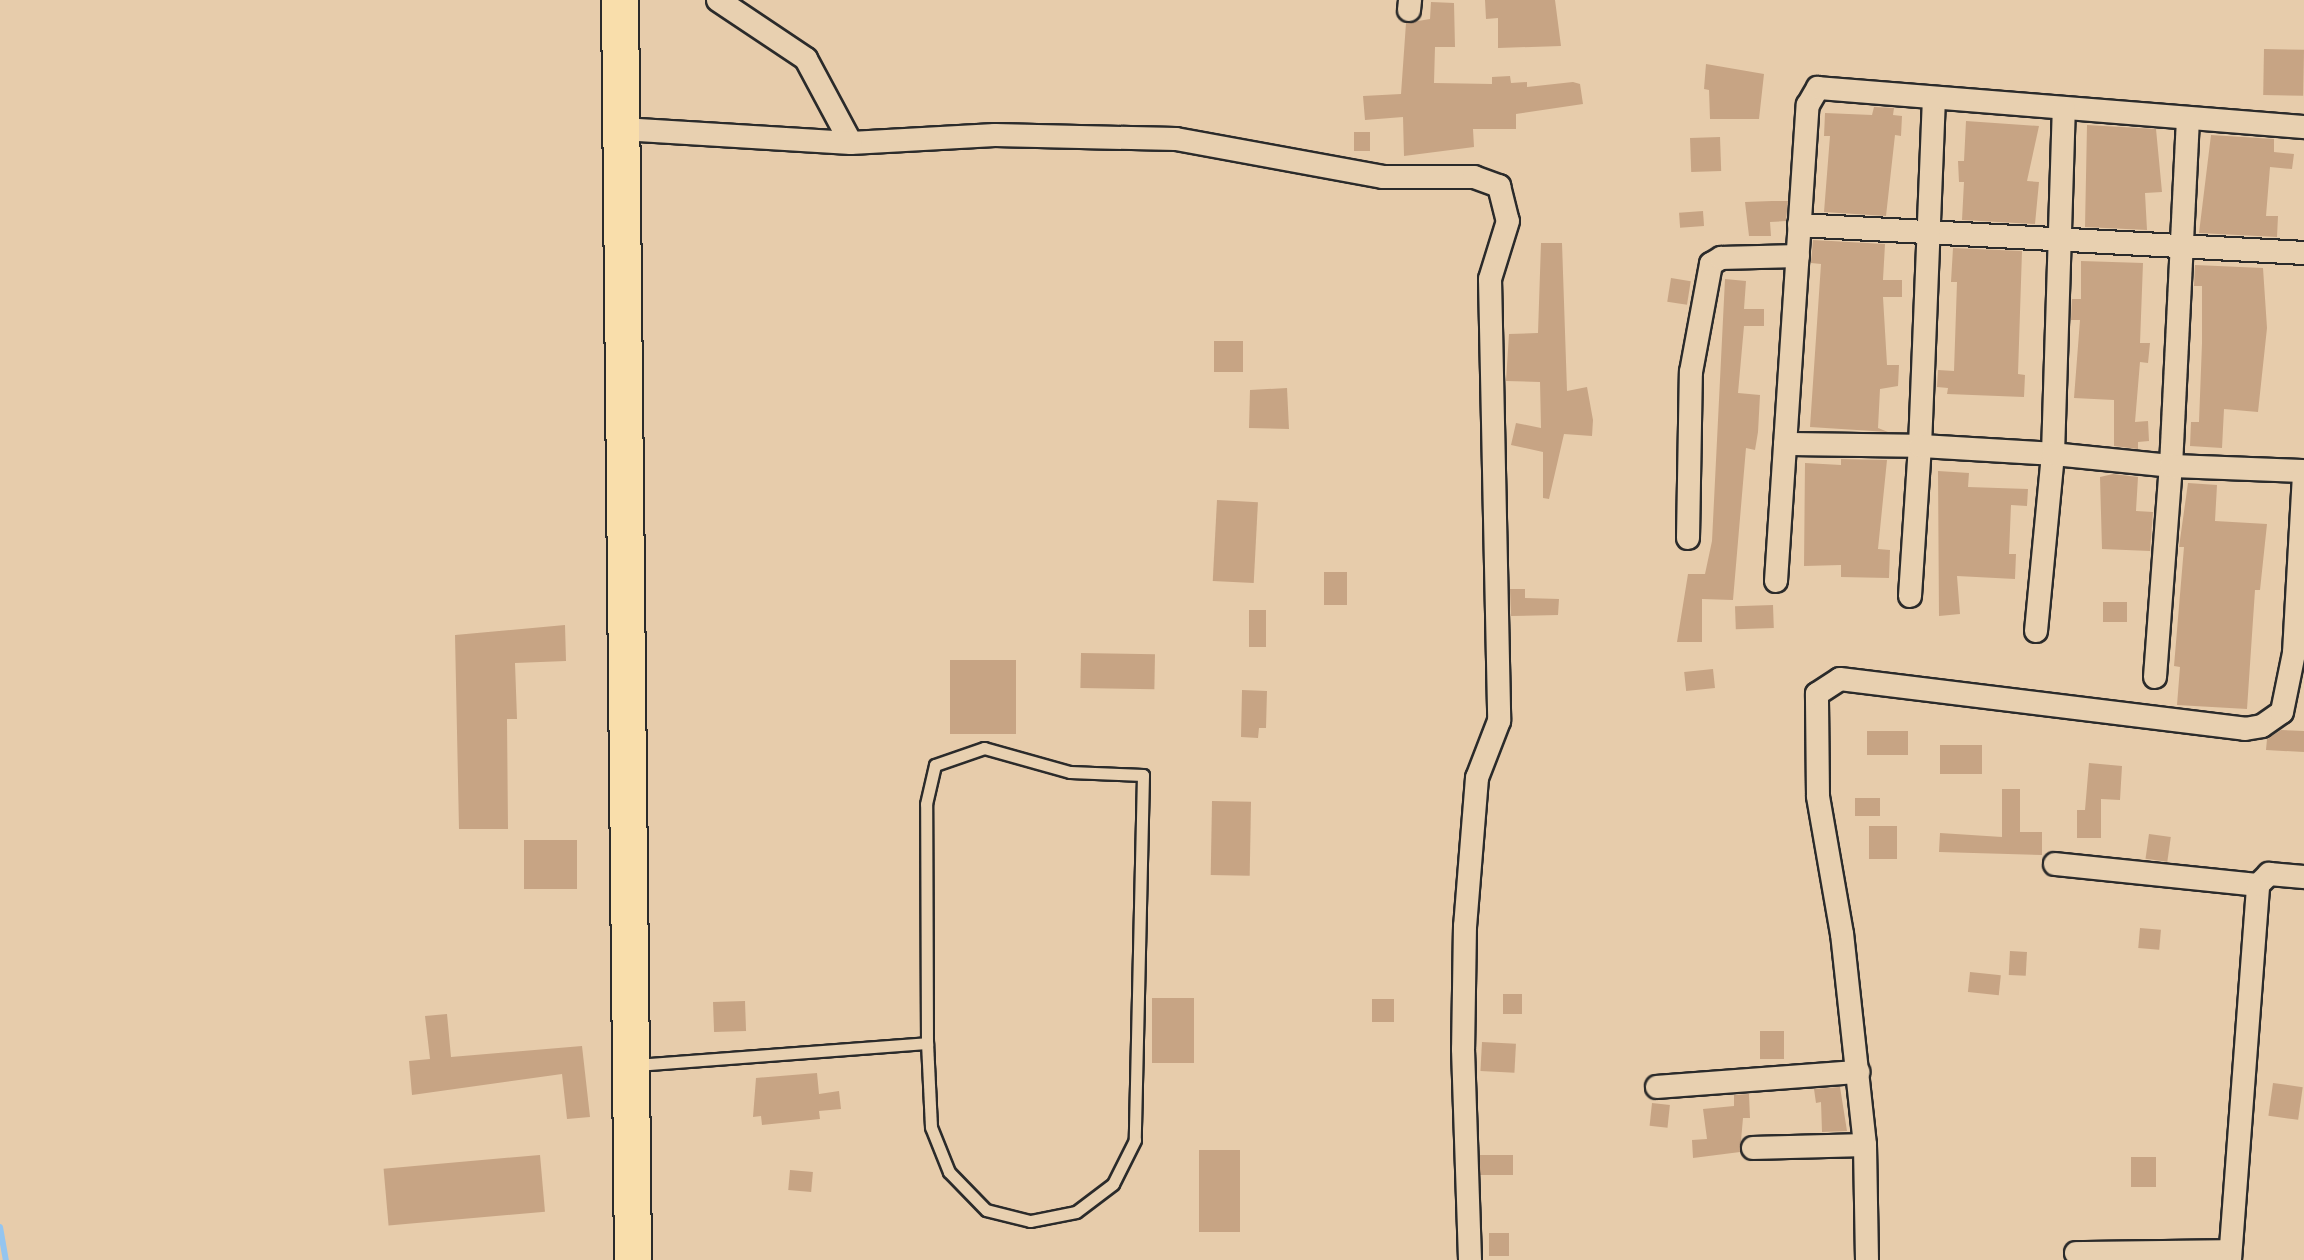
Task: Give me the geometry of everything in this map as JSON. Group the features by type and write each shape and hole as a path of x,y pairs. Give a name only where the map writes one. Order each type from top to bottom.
{"main road":[{"path":"620,0 633,1260"}],"street":[{"path":"718,0 806,59 851,143"},
{"path":"1776,581 1799,225 1812,94 1818,88 2304,127"},
{"path":"1910,596 1920,446 1934,98"},
{"path":"2036,631 2053,454 2064,108"},
{"path":"2155,677 2171,466 2188,118"},
{"path":"622,129 851,143 995,135 1176,139 1383,177 1474,177 1499,186 1508,221 1490,279 1499,721 1477,778 1465,926 1463,1049 1470,1260"},
{"path":"1799,225 2060,243 2304,253"},
{"path":"1688,538 1691,372 1711,264 1721,258 1798,256"},
{"path":"1785,444 1920,446 2304,474 2299,652 2282,712 2262,726 2245,729 1840,679 1823,686 1813,702 1818,796 1842,934 1858,1072 1865,1145 1867,1260"},
{"path":"2055,864 2258,885"},
{"path":"2076,1253 2230,1256 2258,885 2269,874 2304,877"},
{"path":"1657,1087 1858,1072"},
{"path":"1753,1148 1865,1145"}],"lane":[{"path":"984,748 1070,772 1143,775 1135,1140 1113,1184 1076,1212 1030,1221 986,1210 949,1172 931,1127 927,1043 926,804 935,765 984,748"},
{"path":"630,1065 927,1043"}],"building":[{"path":"1485,0 1555,0 1561,46 1498,48 1498,18 1486,19"},
{"path":"1431,2 1454,3 1455,47 1435,47 1434,83 1492,84 1492,77 1510,76 1511,83 1527,82 1527,87 1573,82 1580,84 1583,104 1516,114 1516,129 1473,129 1474,147 1404,156 1403,117 1365,120 1363,96 1401,94 1406,23 1430,19"},
{"path":"2264,49 2304,50 2303,96 2263,95"},
{"path":"1706,64 1764,74 1759,119 1710,119 1709,90 1704,89"},
{"path":"1874,107 1894,108 1893,115 1902,116 1901,136 1895,135 1886,216 1824,212 1830,136 1824,136 1825,113 1872,115"},
{"path":"1966,121 2039,126 2027,181 2039,182 2035,224 1962,220 1964,182 1959,182 1958,161 1964,161"},
{"path":"2087,125 2156,129 2162,192 2145,193 2147,230 2085,227"},
{"path":"1354,132 1370,132 1370,151 1354,151"},
{"path":"2211,135 2274,139 2274,152 2294,154 2292,169 2270,167 2266,216 2278,216 2277,237 2199,233"},
{"path":"1720,137 1721,171 1691,172 1690,138"},
{"path":"1788,201 1786,221 1770,222 1771,236 1749,236 1745,202"},
{"path":"1703,211 1704,226 1680,228 1679,213"},
{"path":"1813,240 1885,244 1883,280 1902,280 1902,297 1883,297 1887,365 1899,365 1898,386 1880,389 1878,428 1888,432 1810,427 1821,264 1811,263"},
{"path":"1541,243 1562,243 1567,391 1587,387 1593,420 1592,436 1564,434 1549,499 1543,498 1543,452 1511,445 1516,423 1541,428 1540,382 1506,381 1509,334 1538,333"},
{"path":"1953,248 2022,251 2018,374 2025,375 2024,397 1947,394 1948,388 1937,387 1938,370 1954,371 1957,282 1951,282"},
{"path":"2081,261 2143,263 2140,343 2150,343 2148,363 2140,362 2135,422 2148,421 2149,441 2138,442 2138,449 2114,446 2114,400 2074,398 2080,320 2071,320 2072,299 2081,299"},
{"path":"2195,265 2263,268 2267,328 2258,412 2224,409 2222,448 2190,446 2191,422 2199,422 2202,343 2202,286 2194,286"},
{"path":"1671,278 1691,281 1687,305 1667,302"},
{"path":"1725,279 1746,281 1744,309 1764,309 1764,326 1744,326 1738,393 1760,395 1758,432 1755,450 1746,448 1733,600 1702,599 1702,642 1677,642 1688,574 1705,574 1712,541"},
{"path":"1214,341 1243,341 1243,372 1214,372"},
{"path":"1287,388 1289,429 1249,428 1250,390"},
{"path":"1841,459 1887,460 1878,549 1890,550 1889,578 1841,577 1841,565 1804,566 1805,463 1841,465"},
{"path":"1938,471 1969,473 1968,487 2028,489 2027,506 2011,505 2009,554 2016,554 2015,579 1957,576 1960,614 1939,616"},
{"path":"2113,474 2138,477 2136,511 2153,512 2150,551 2102,549 2100,477"},
{"path":"2188,483 2217,485 2215,521 2267,524 2260,590 2255,590 2247,709 2177,705 2180,667 2174,666 2184,547 2179,547"},
{"path":"1217,500 1258,502 1254,583 1213,581"},
{"path":"1324,572 1347,572 1347,605 1324,605"},
{"path":"1510,589 1525,589 1525,598 1559,599 1558,615 1511,616"},
{"path":"2103,602 2127,602 2127,622 2103,622"},
{"path":"1773,605 1774,628 1736,629 1735,606"},
{"path":"1249,610 1266,610 1266,647 1249,647"},
{"path":"565,625 566,661 515,663 517,719 507,719 508,829 459,829 455,635"},
{"path":"1081,653 1155,654 1154,689 1080,688"},
{"path":"950,660 1016,660 1016,734 950,734"},
{"path":"1713,669 1715,688 1686,691 1684,672"},
{"path":"1242,690 1267,691 1266,728 1259,728 1258,738 1241,737"},
{"path":"2281,730 2304,731 2304,752 2266,750 2267,739"},
{"path":"1867,731 1908,731 1908,755 1867,755"},
{"path":"1940,745 1982,745 1982,774 1940,774"},
{"path":"2089,763 2122,766 2120,800 2101,799 2101,838 2077,838 2077,810 2085,810"},
{"path":"2002,789 2020,789 2020,832 2042,832 2042,855 1939,852 1940,833 2002,837"},
{"path":"1855,798 1880,798 1880,816 1855,816"},
{"path":"1212,801 1251,802 1250,876 1211,875"},
{"path":"1869,826 1897,826 1897,859 1869,859"},
{"path":"2149,834 2171,837 2167,862 2146,859"},
{"path":"524,840 577,840 577,889 524,889"},
{"path":"2140,928 2161,930 2159,950 2138,948"},
{"path":"2010,951 2027,952 2026,976 2009,975"},
{"path":"1970,972 2001,975 1999,995 1968,992"},
{"path":"1503,994 1522,994 1522,1014 1503,1014"},
{"path":"1152,998 1194,998 1194,1063 1152,1063"},
{"path":"1372,999 1394,999 1394,1022 1372,1022"},
{"path":"745,1001 746,1031 714,1032 713,1002"},
{"path":"447,1014 451,1057 582,1046 590,1117 567,1119 562,1074 412,1095 409,1061 430,1059 425,1016"},
{"path":"1760,1031 1784,1031 1784,1059 1760,1059"},
{"path":"1482,1042 1516,1044 1514,1073 1480,1071"},
{"path":"817,1073 819,1094 839,1091 841,1109 819,1111 820,1119 762,1125 761,1116 753,1117 756,1078"},
{"path":"2273,1083 2303,1087 2298,1120 2268,1116"},
{"path":"1840,1087 1847,1131 1822,1132 1821,1102 1816,1103 1814,1089"},
{"path":"1749,1094 1750,1118 1743,1118 1740,1152 1693,1158 1692,1140 1707,1139 1703,1109 1734,1106 1734,1095"},
{"path":"1652,1103 1670,1105 1667,1128 1650,1126"},
{"path":"1199,1150 1240,1150 1240,1232 1199,1232"},
{"path":"540,1155 545,1212 389,1225 384,1169"},
{"path":"1480,1155 1513,1155 1513,1175 1480,1175"},
{"path":"2131,1157 2156,1157 2156,1187 2131,1187"},
{"path":"790,1170 813,1172 811,1192 788,1190"},
{"path":"1489,1233 1509,1233 1509,1256 1489,1256"}],"waterway":[{"path":"0,1227 6,1260"}]}
